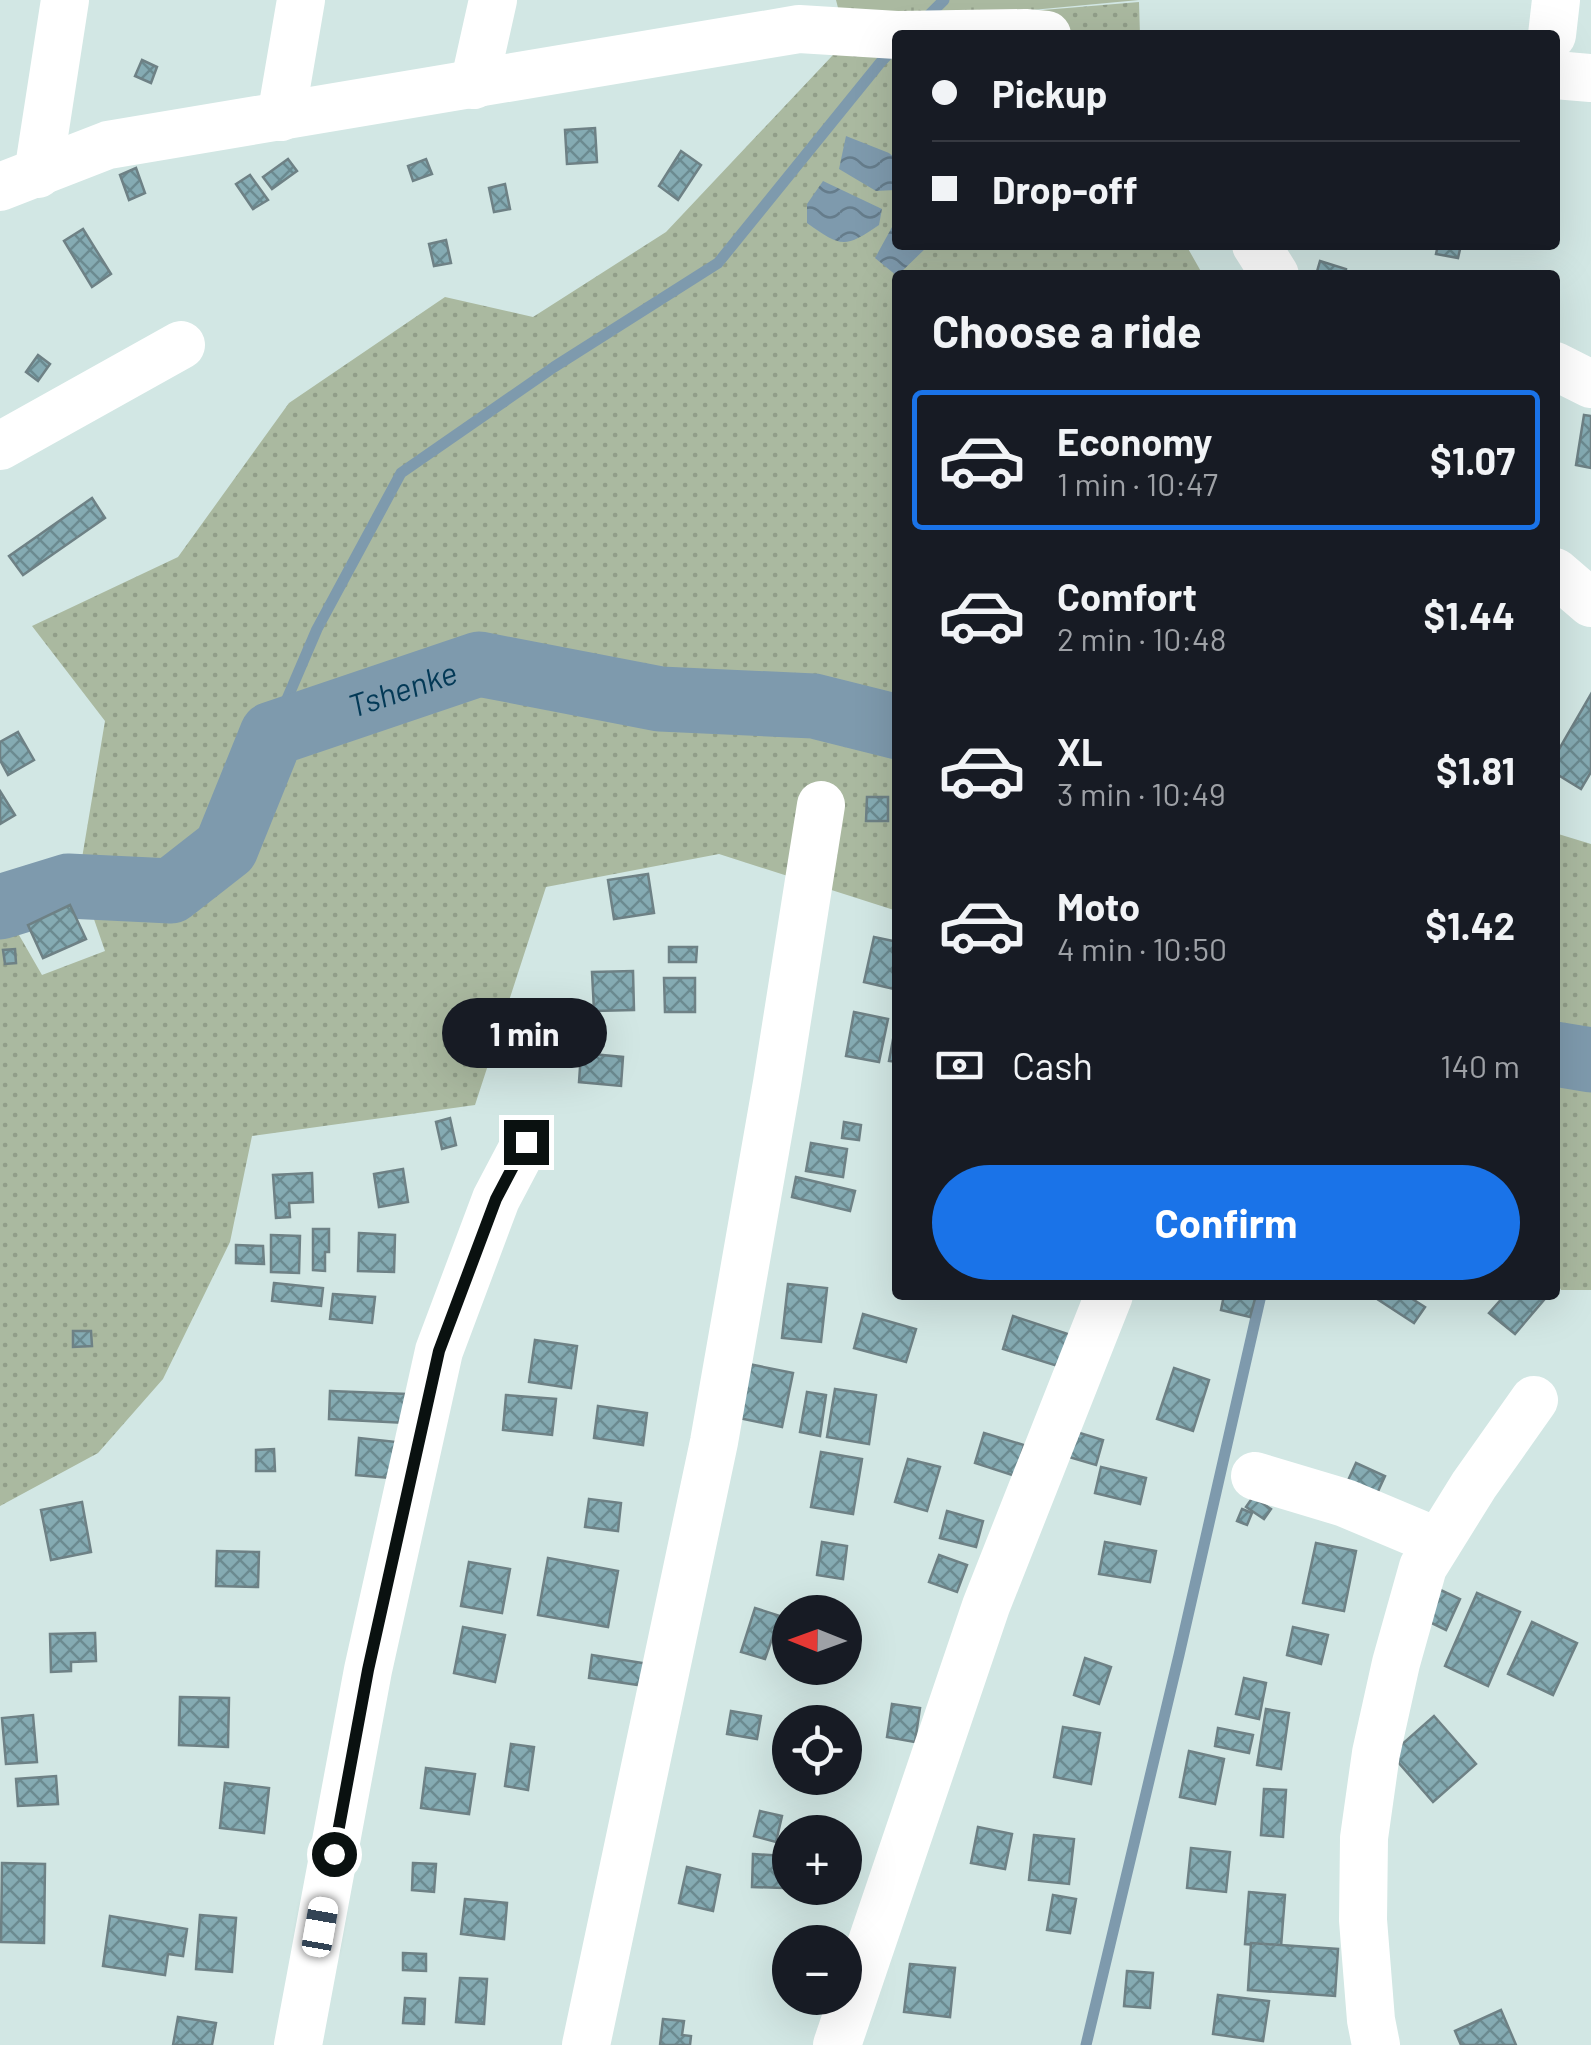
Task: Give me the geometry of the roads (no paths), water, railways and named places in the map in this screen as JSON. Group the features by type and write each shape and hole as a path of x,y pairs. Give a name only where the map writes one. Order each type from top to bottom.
{"street":[{"path":"19,180 65,0"},
{"path":"281,116 300,0"},
{"path":"474,85 494,0"},
{"path":"1553,30 1556,0"},
{"path":"19,180 108,145 799,29 892,34"},
{"path":"1560,75 1591,78"},
{"path":"0,446 182,345"},
{"path":"1560,368 1591,384"},
{"path":"1560,576 1591,604"},
{"path":"586,2045 714,1442 822,806"},
{"path":"298,2045 368,1670 439,1351 496,1199 526,1142"},
{"path":"837,2045 986,1606 1107,1300"},
{"path":"1376,2045 1370,2020 1363,1920 1364,1838 1376,1753 1396,1663 1423,1567 1534,1400"},
{"path":"1255,1476 1345,1503 1438,1542"}],"water":[{"path":"846,136 892,156 892,190 876,191 839,169"},
{"path":"823,181 882,209 879,225 843,242 807,223 807,204"},
{"path":"892,227 892,250 924,250 903,270 892,272 875,258"}],"waterway":[{"path":"922,22 944,0"},
{"path":"272,734 317,629 401,473 554,367 718,263 892,50"},
{"name":"Tshenke","path":"0,907 68,886 171,891 226,848 272,734 479,664 660,699 814,706 892,726"},
{"name":"Tshenke","path":"1560,1055 1591,1060"},
{"path":"1086,2045 1260,1300"}]}
